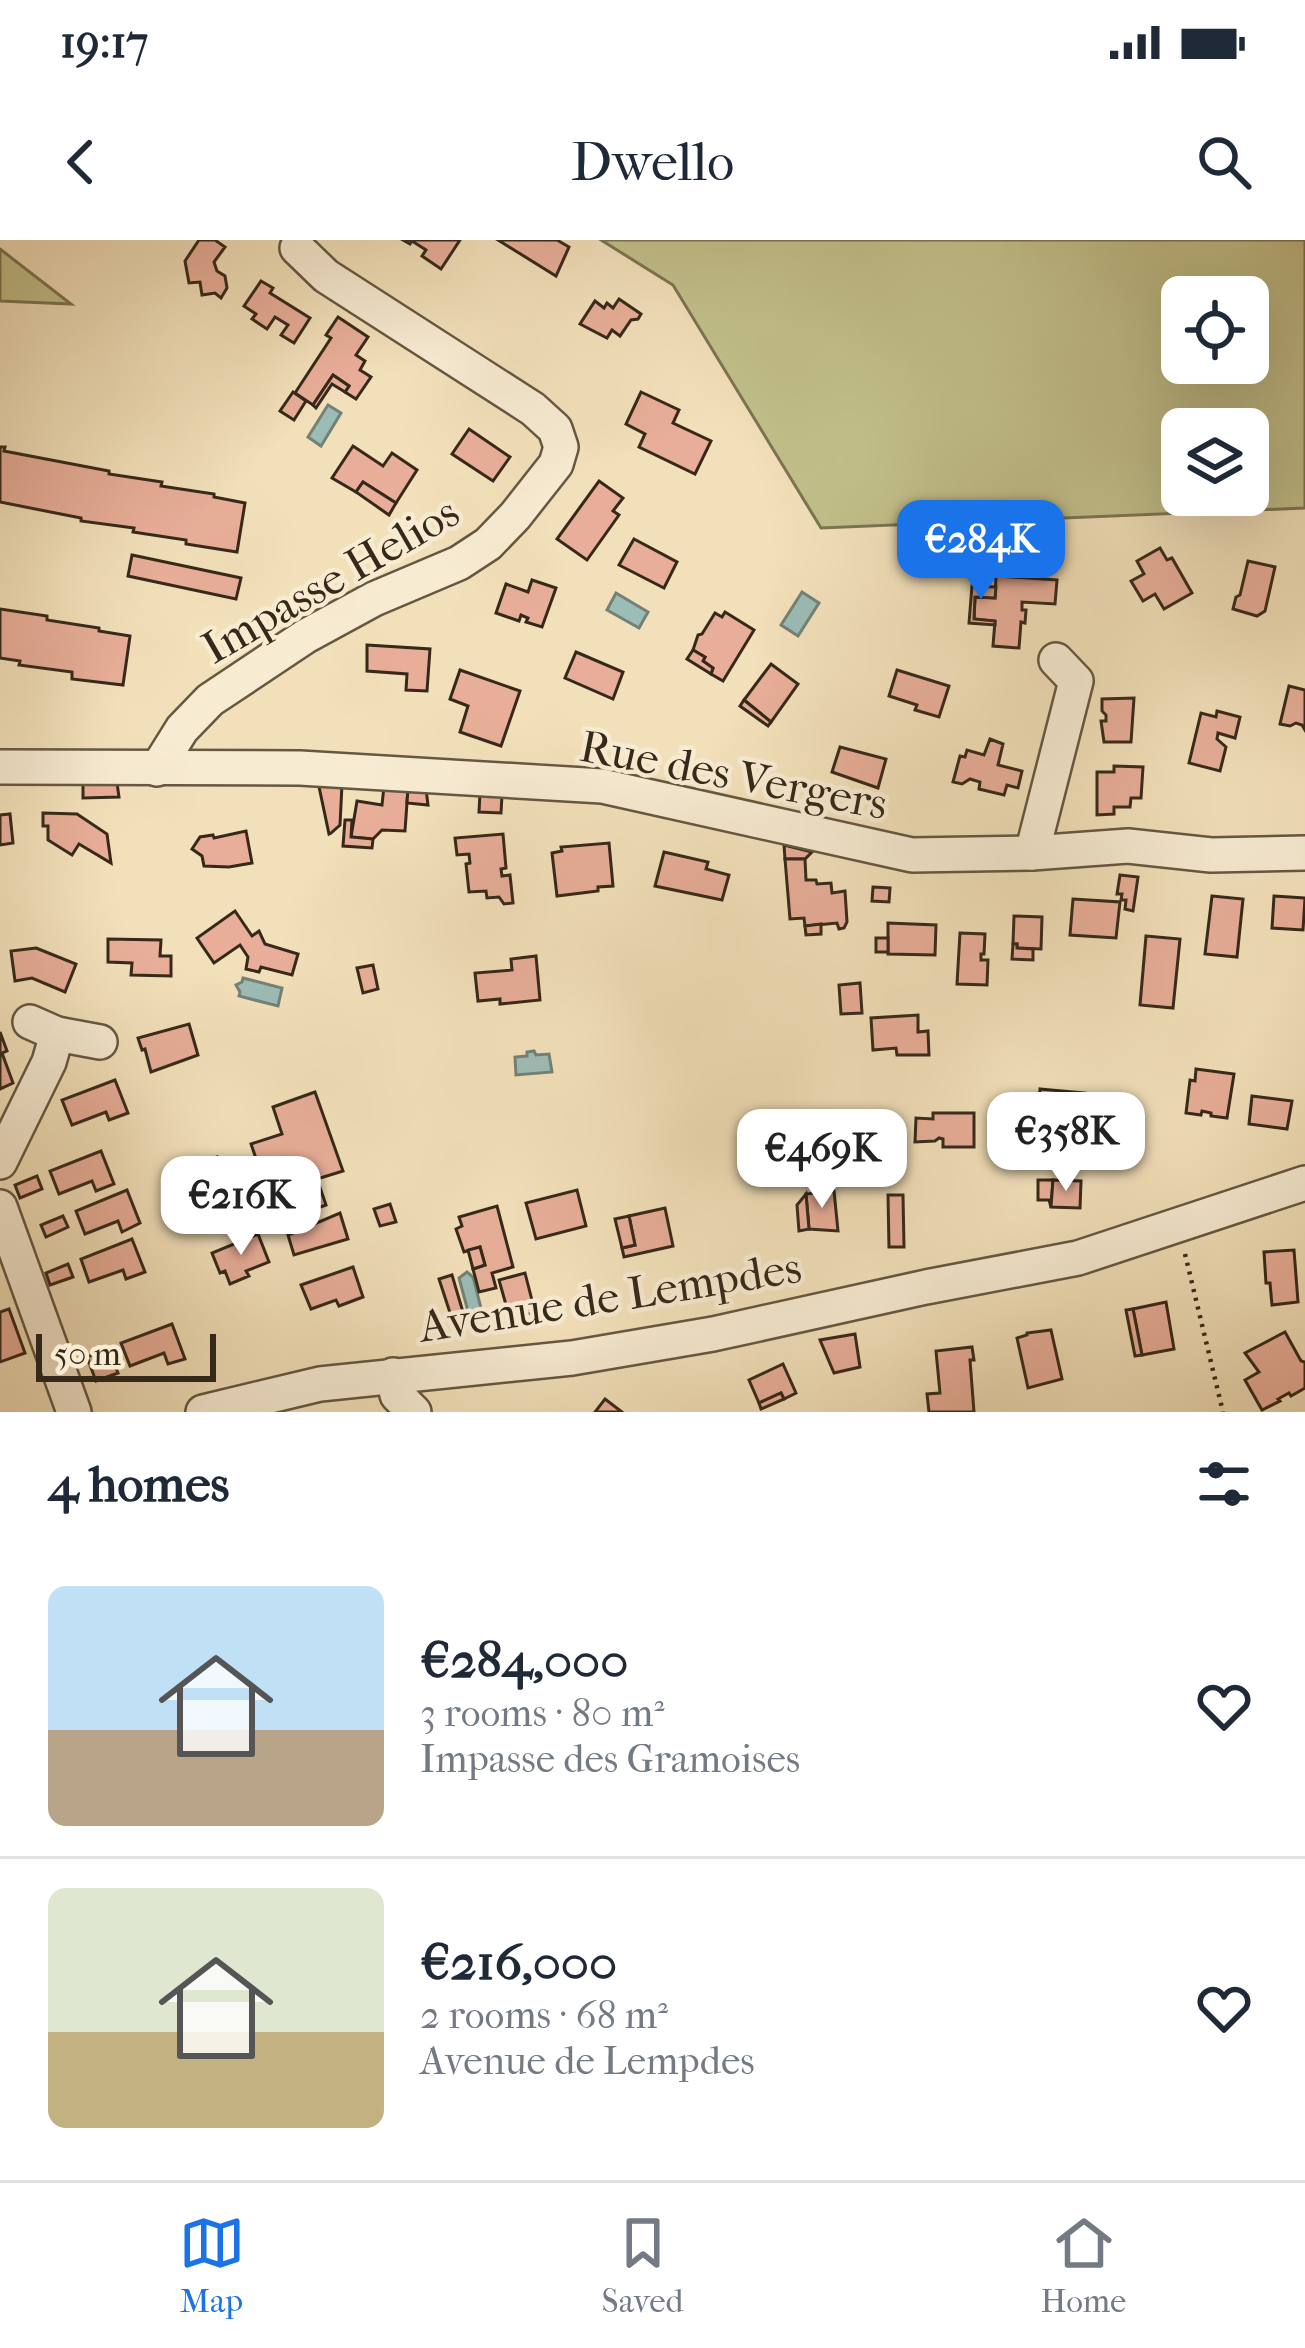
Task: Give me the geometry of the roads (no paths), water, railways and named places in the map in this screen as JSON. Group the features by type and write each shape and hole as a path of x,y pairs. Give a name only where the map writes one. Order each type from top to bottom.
{"street":[{"name":"Impasse Helios","path":"158,769 182,729 210,700 306,636 374,599 459,563 488,544 556,464 561,447 555,429 533,409 326,276 296,248"},
{"path":"1031,853 1076,681 1056,660"},
{"name":"Rue des Vergers","path":"0,767 300,768 602,786 912,855 1128,846 1210,855 1305,854"},
{"path":"0,1162 49,1061 44,1028 100,1042"},
{"name":"Avenue de Lempdes","path":"203,1412 320,1384 572,1358 713,1334 1078,1258 1305,1183"},
{"path":"0,1207 74,1412"},
{"path":"393,1375 397,1395 414,1412"}],"water":[{"path":"328,405 341,413 321,446 308,437"},
{"path":"802,592 819,603 798,636 781,625"},
{"path":"616,593 648,612 639,628 607,610"},
{"path":"243,978 282,988 278,1006 239,996 236,985"},
{"path":"534,1051 549,1054 552,1072 516,1075 515,1057"},
{"path":"467,1272 473,1277 482,1312 469,1315 459,1278"}]}
